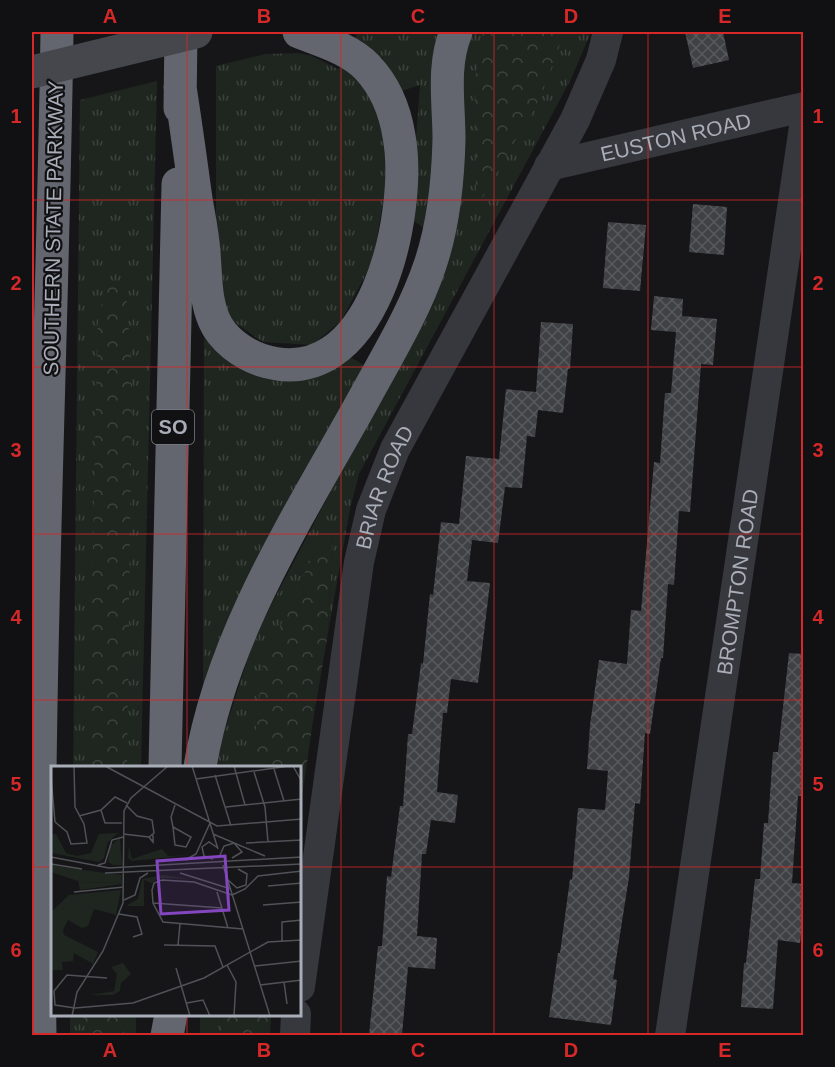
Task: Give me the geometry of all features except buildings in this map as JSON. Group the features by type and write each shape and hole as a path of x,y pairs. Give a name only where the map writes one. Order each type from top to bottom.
{"highway":[{"name":"SOUTHERN STATE PARKWAY","path":"40,1035 39,766 57,32"},
{"name":"SO","path":"165,766 181,32"},
{"path":"180,87 204,254 206,289 214,320 226,338 245,353 269,363 306,363 319,358 331,352 353,333 368,311 380,285 397,221 401,156 396,120 383,89 375,77 357,58 299,32"},
{"path":"200,766 219,689 258,594 390,351 430,267 441,227 446,195 449,138 447,69 448,54 456,32"},
{"path":"32,212 56,129"},
{"path":"32,722 39,766"},
{"path":"159,1016 159,1035"},
{"path":"167,1035 171,1016"}],"main road":[{"path":"32,72 196,32"}],"street":[{"name":"BRIAR ROAD","path":"302,973 359,562 371,510 395,449 575,120 597,69 608,32"},
{"name":"EUSTON ROAD","path":"549,166 804,107"},
{"name":"BROMPTON ROAD","path":"669,1035 804,127"},
{"path":"295,1035 296,1016"}],"green space":[{"path":"444,32 437,147 425,229 410,218 420,85 401,91 382,58 354,41 357,33"},
{"path":"468,32 591,32 571,79 359,474 350,509 328,633 332,536 254,754 252,766 217,766 222,739 255,636 438,286 462,58"},
{"path":"483,32 562,32 562,39 541,96 476,209 475,80"},
{"path":"298,53 312,56 338,69 345,63 358,75 383,123 386,185 373,261 341,321 312,345 263,342 227,317 216,280 216,66 265,54"},
{"path":"157,81 141,766 73,766 80,100"},
{"path":"110,279 126,292 132,376 127,766 88,766 98,317"},
{"path":"204,331 229,356 348,356 366,366 203,690"},
{"path":"332,536 328,633 302,796 302,766 252,766 263,663 321,538"},
{"path":"70,1016 136,1016 136,1035 70,1036"},
{"path":"83,1016 124,1016 124,1035 86,1035"},
{"path":"200,1016 221,1016 223,1035 200,1036"},
{"path":"221,1016 271,1016 270,1035 223,1035"}]}
